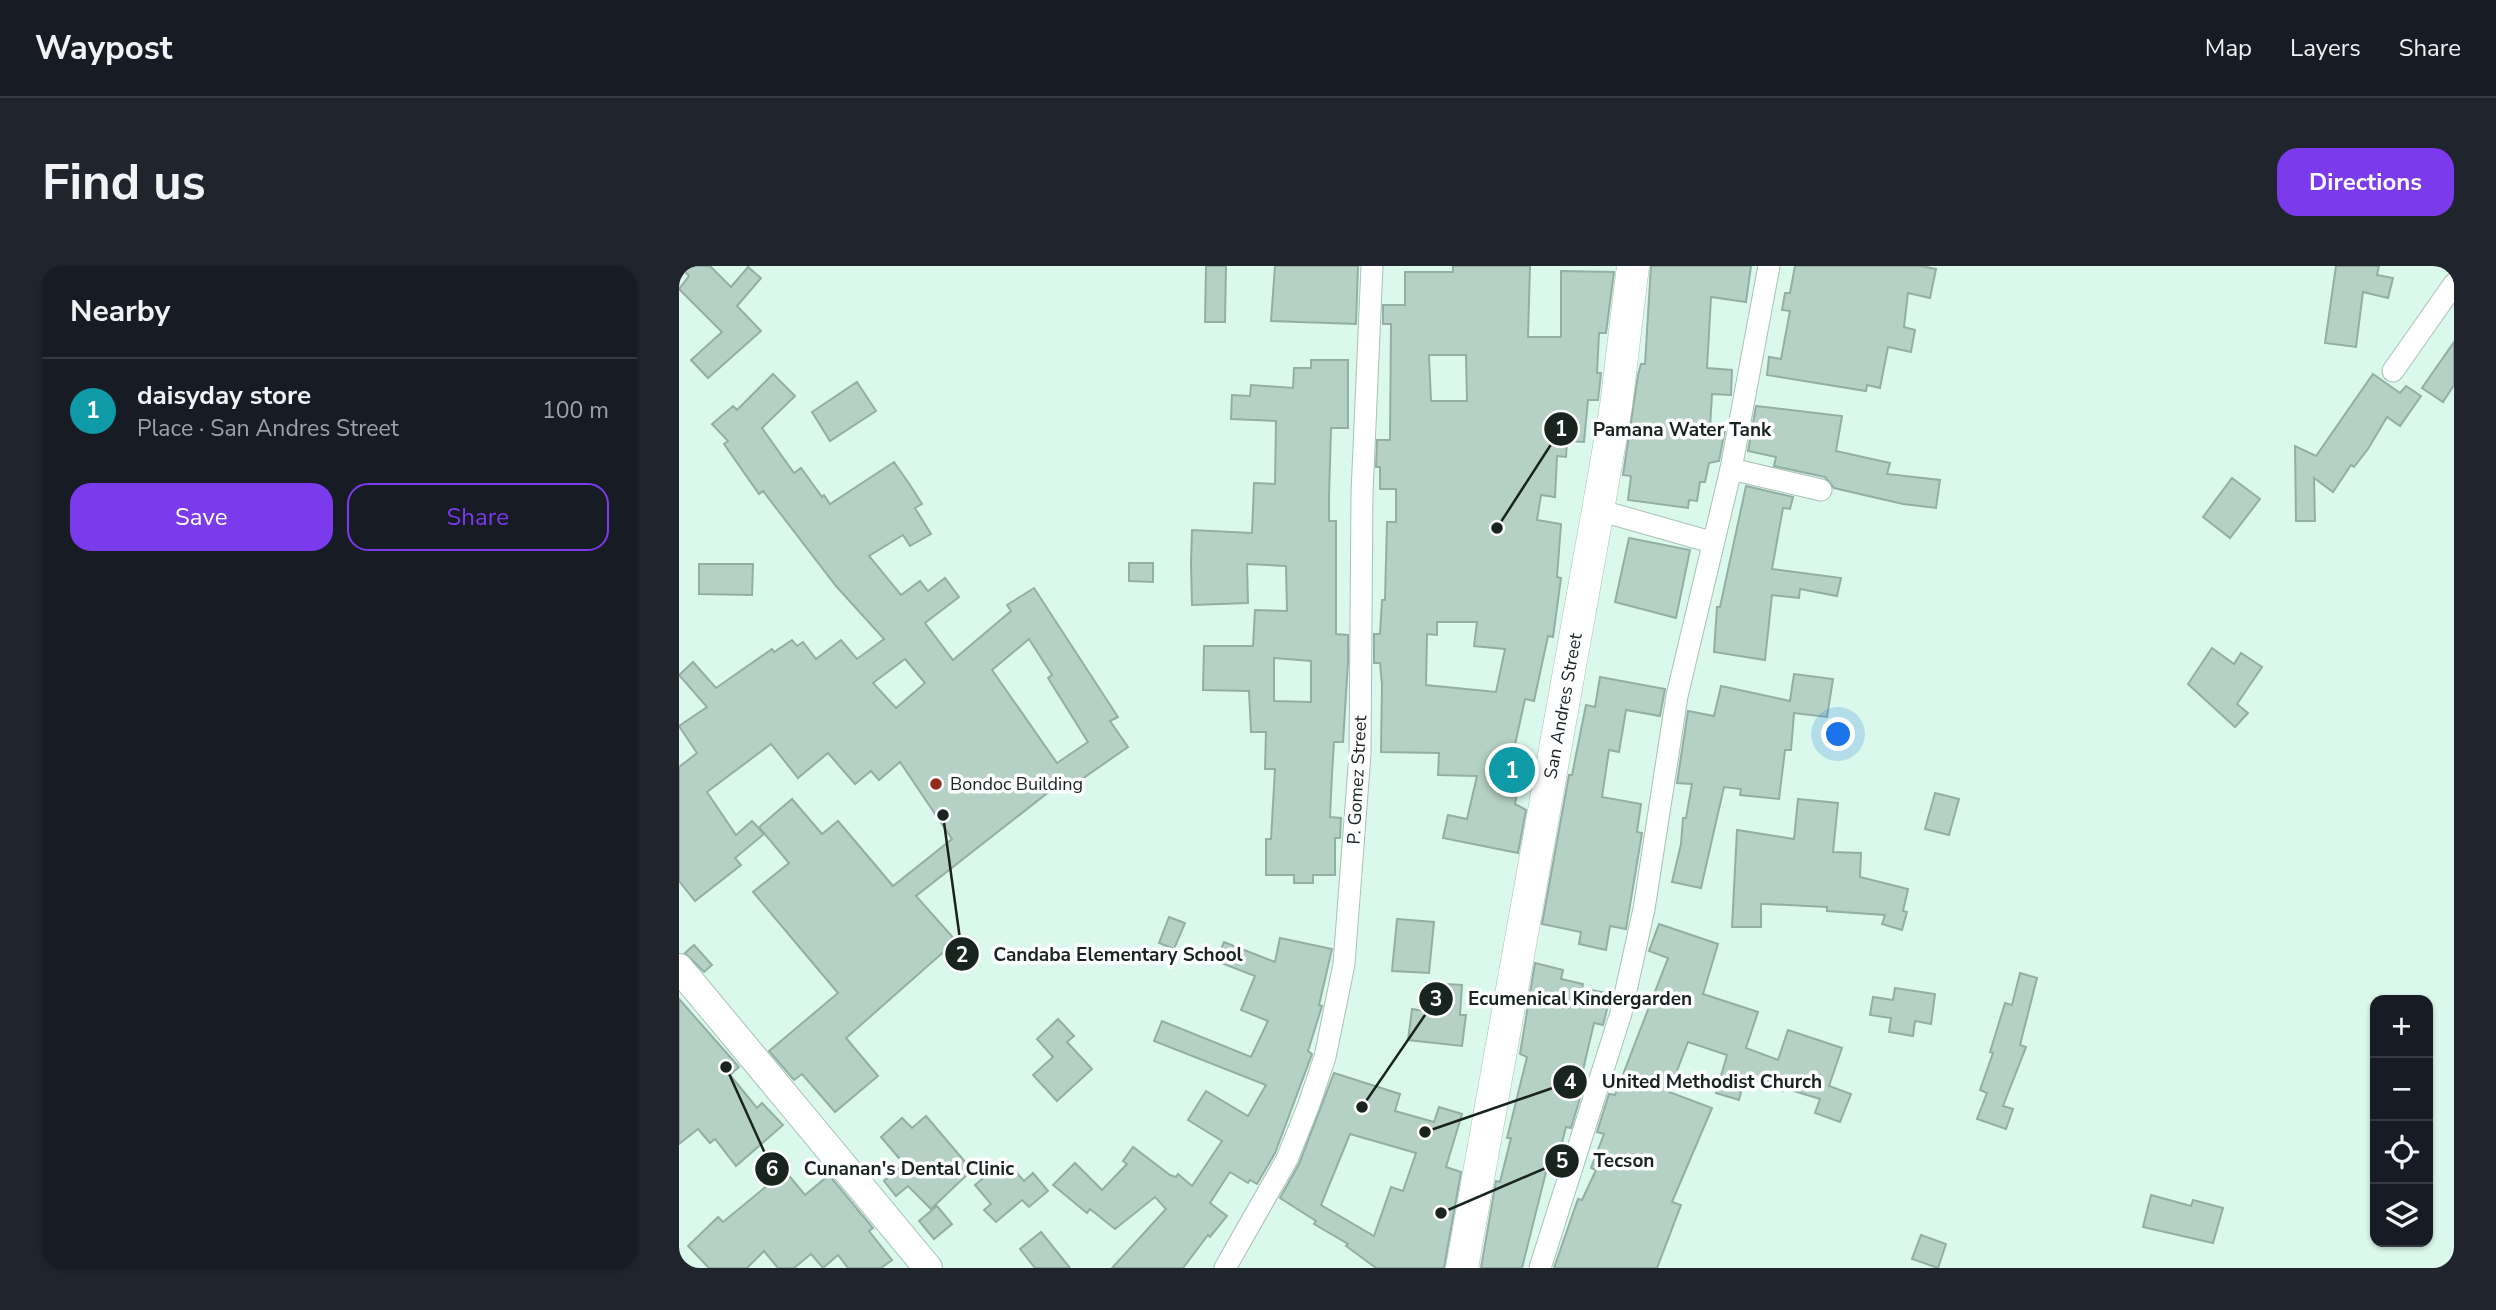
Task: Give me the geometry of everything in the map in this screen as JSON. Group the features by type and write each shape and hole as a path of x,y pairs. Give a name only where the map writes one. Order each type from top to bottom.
{"main road":[{"name":"San Andres Street","path":"1462,1268 1616,405 1633,266"}],"street":[{"name":"P. Gomez Street","path":"1225,1268 1287,1159 1308,1107 1325,1057 1344,964 1360,754 1363,494 1371,266"},
{"path":"1540,1268 1621,1013 1644,909 1677,696 1711,542 1731,469 1769,266"},
{"path":"2393,371 2454,284"},
{"path":"1731,469 1821,490"},
{"path":"1598,510 1711,542"},
{"path":"679,968 928,1268"}],"building":[{"path":"680,266 710,266 731,287 748,267 761,278 737,306 761,331 708,378 691,360 722,332 679,289 689,276"},
{"path":"1206,266 1226,266 1225,322 1205,322"},
{"path":"1275,266 1358,266 1356,324 1271,321"},
{"path":"1453,266 1530,266 1528,337 1561,337 1561,271 1614,272 1606,333 1599,333 1597,373 1601,373 1598,400 1588,400 1584,442 1567,441 1566,457 1557,456 1555,497 1541,495 1537,520 1561,524 1557,577 1561,578 1553,637 1548,636 1534,701 1525,699 1511,763 1522,765 1515,804 1526,810 1518,853 1443,838 1448,815 1467,819 1477,776 1438,775 1439,753 1381,752 1382,685 1380,663 1374,663 1374,634 1380,634 1382,600 1385,600 1387,522 1396,522 1396,489 1380,489 1380,467 1376,467 1377,440 1390,440 1391,324 1383,324 1383,305 1405,305 1405,272 1453,272","holes":["1429,355 1466,355 1467,401 1431,401","1437,622 1477,622 1474,646 1505,649 1496,692 1426,685 1427,634 1437,635"]},
{"path":"1651,266 1751,266 1746,302 1711,297 1707,368 1732,370 1731,395 1712,394 1710,428 1725,430 1719,461 1709,463 1705,482 1700,482 1697,501 1689,500 1688,508 1628,500 1631,476 1623,475 1638,375 1641,364 1645,364"},
{"path":"1795,266 1921,266 1936,269 1930,298 1908,293 1904,327 1915,330 1911,352 1888,347 1880,388 1867,385 1866,391 1767,375 1769,357 1781,359 1790,311 1782,310 1785,293 1790,293"},
{"path":"2336,266 2379,266 2377,275 2393,278 2388,298 2363,292 2356,347 2325,343"},
{"path":"2454,342 2454,385 2443,402 2422,388"},
{"path":"1311,360 1348,360 1348,428 1331,428 1329,521 1336,521 1336,634 1348,635 1348,662 1343,742 1334,742 1332,774 1330,817 1341,818 1340,838 1335,838 1335,875 1313,875 1313,883 1294,883 1294,875 1266,875 1266,839 1271,839 1275,769 1265,769 1266,732 1251,732 1249,691 1203,690 1204,646 1253,646 1255,610 1287,611 1286,566 1247,564 1248,603 1192,605 1192,530 1252,533 1254,483 1275,484 1276,421 1231,419 1232,395 1250,396 1251,385 1293,388 1294,368 1311,368","holes":["1274,658 1311,661 1311,702 1274,701"]},
{"path":"773,374 795,396 762,428 794,473 801,468 830,504 894,462 922,504 915,508 931,534 910,546 903,535 869,556 901,595 920,581 928,591 945,578 959,597 925,623 953,660 1011,611 1007,605 1034,588 1118,717 1110,721 1128,747 1069,788 1064,780 916,896 956,941 846,1038 878,1076 835,1112 802,1074 794,1080 769,1051 838,993 753,892 789,863 759,827 792,799 822,834 838,821 893,886 952,839 900,762 879,780 871,771 855,784 828,753 798,778 771,744 707,792 736,835 752,821 764,834 735,858 741,865 695,901 679,881 679,767 697,753 679,726 707,707 679,675 693,662 716,688 772,649 774,652 792,640 797,646 803,642 816,659 841,640 857,659 884,639 836,586 763,491 759,494 724,444 728,441 712,424 733,406 737,410","holes":["1029,639 1052,675 1048,678 1088,742 1057,763 992,670","905,659 925,683 896,708 873,683"]},
{"path":"2373,374 2400,393 2406,386 2421,396 2400,426 2387,417 2368,449 2354,467 2351,465 2333,492 2314,478 2315,521 2296,521 2295,446 2316,456"},
{"path":"857,382 876,411 830,441 812,412"},
{"path":"1756,406 1842,416 1836,451 1890,463 1887,474 1940,480 1936,508 1903,504 1834,488 1825,477 1774,466 1776,457 1748,451"},
{"path":"2232,478 2260,499 2230,538 2203,517"},
{"path":"1746,486 1793,497 1790,509 1783,508 1772,569 1841,578 1837,596 1800,589 1799,598 1772,595 1765,660 1714,652 1717,607 1720,607"},
{"path":"1629,538 1690,550 1676,618 1615,602"},
{"path":"1129,563 1153,563 1153,582 1129,581"},
{"path":"699,564 753,564 752,595 699,594"},
{"path":"2212,648 2234,664 2241,653 2262,667 2237,704 2248,713 2235,727 2188,684"},
{"path":"1794,674 1833,679 1827,717 1794,713 1791,750 1785,750 1779,799 1740,795 1741,789 1724,787 1701,888 1672,882 1692,784 1677,783 1688,711 1714,716 1721,686 1790,701"},
{"path":"1600,677 1665,689 1660,716 1626,710 1619,752 1609,750 1602,797 1641,804 1637,832 1642,833 1626,929 1610,926 1606,950 1579,944 1581,932 1542,924 1569,775 1572,775 1586,705 1595,707"},
{"path":"1935,793 1959,799 1949,835 1925,829"},
{"path":"1798,799 1838,803 1833,852 1861,853 1860,877 1908,889 1903,911 1907,912 1902,930 1882,924 1885,915 1827,911 1827,907 1767,904 1761,904 1761,927 1732,927 1737,830 1794,839"},
{"path":"1169,917 1185,923 1174,949 1159,943"},
{"path":"1397,919 1434,922 1429,973 1392,971"},
{"path":"1659,924 1718,944 1703,994 1758,1012 1746,1048 1778,1060 1788,1030 1842,1048 1829,1086 1851,1094 1840,1122 1815,1113 1820,1099 1784,1088 1783,1091 1745,1077 1739,1100 1716,1093 1727,1055 1688,1042 1669,1092 1712,1108 1672,1202 1681,1205 1657,1268 1554,1268 1578,1199 1582,1200 1596,1170 1591,1168 1604,1134 1597,1132 1609,1094 1615,1095 1668,958 1649,951"},
{"path":"1280,938 1332,949 1319,1005 1322,1006 1308,1051 1312,1054 1275,1153 1257,1184 1250,1180 1248,1183 1230,1172 1210,1203 1227,1216 1210,1237 1208,1235 1183,1268 1112,1268 1166,1209 1155,1197 1115,1229 1090,1209 1087,1213 1053,1185 1075,1163 1102,1190 1127,1164 1123,1161 1133,1147 1170,1175 1176,1177 1178,1174 1192,1186 1222,1141 1188,1120 1206,1091 1248,1116 1266,1085 1154,1041 1162,1021 1251,1057 1268,1021 1241,1010 1255,976 1216,961 1224,942 1275,962"},
{"path":"694,945 712,965 704,972 685,953"},
{"path":"1535,963 1563,970 1561,979 1583,984 1582,988 1611,994 1603,1025 1594,1023 1579,1087 1583,1088 1571,1128 1566,1127 1557,1162 1549,1160 1522,1268 1481,1268 1496,1181 1500,1182 1511,1138 1507,1138 1527,1057 1520,1054"},
{"path":"2020,973 2037,978 2020,1045 2026,1047 2003,1106 2013,1109 2006,1129 1977,1119 1987,1093 1980,1090 1993,1053 1990,1052 2005,1003 2012,1005"},
{"path":"1426,983 1462,985 1460,1015 1466,1015 1462,1046 1408,1040 1412,1009 1424,1011"},
{"path":"1895,988 1935,994 1931,1024 1915,1021 1913,1036 1889,1032 1891,1018 1870,1015 1873,997 1893,1000"},
{"path":"679,999 739,1067 730,1075 757,1108 762,1103 783,1125 736,1166 715,1139 710,1143 698,1129 679,1144"},
{"path":"1058,1019 1074,1036 1067,1042 1092,1069 1057,1101 1033,1075 1053,1057 1037,1039"},
{"path":"1334,1073 1400,1094 1395,1111 1434,1122 1439,1107 1462,1114 1446,1167 1461,1172 1444,1268 1376,1268 1346,1246 1348,1244 1314,1224 1316,1221 1280,1198 1299,1164","holes":["1350,1134 1416,1153 1403,1191 1391,1187 1374,1236 1321,1205"]},
{"path":"926,1116 972,1170 931,1209 908,1186 896,1196 884,1181 904,1164 881,1137 902,1118 912,1128"},
{"path":"1005,1159 1024,1181 1033,1173 1048,1191 1029,1207 1022,1200 996,1222 984,1210 991,1204 975,1185"},
{"path":"785,1171 805,1195 829,1175 873,1228 869,1231 892,1260 881,1268 848,1268 838,1255 823,1268 811,1254 794,1268 778,1268 764,1251 747,1268 709,1268 688,1246 718,1217 723,1222"},
{"path":"2151,1195 2191,1206 2193,1200 2223,1208 2213,1243 2143,1227"},
{"path":"937,1206 952,1224 934,1239 919,1221"},
{"path":"1041,1232 1070,1268 1035,1268 1020,1249"},
{"path":"1921,1235 1946,1244 1938,1268 1912,1259"}],"place":[{"name":"Pamana Water Tank","path":"1497,528"},
{"name":"daisyday store","path":"1512,770"},
{"name":"Bondoc Building","path":"936,784"},
{"name":"Candaba Elementary School","path":"943,815"},
{"name":"Cunanan's Dental Clinic","path":"726,1067"},
{"name":"Ecumenical Kindergarden","path":"1362,1107"},
{"name":"United Methodist Church","path":"1425,1132"},
{"name":"Tecson","path":"1441,1213"}]}
